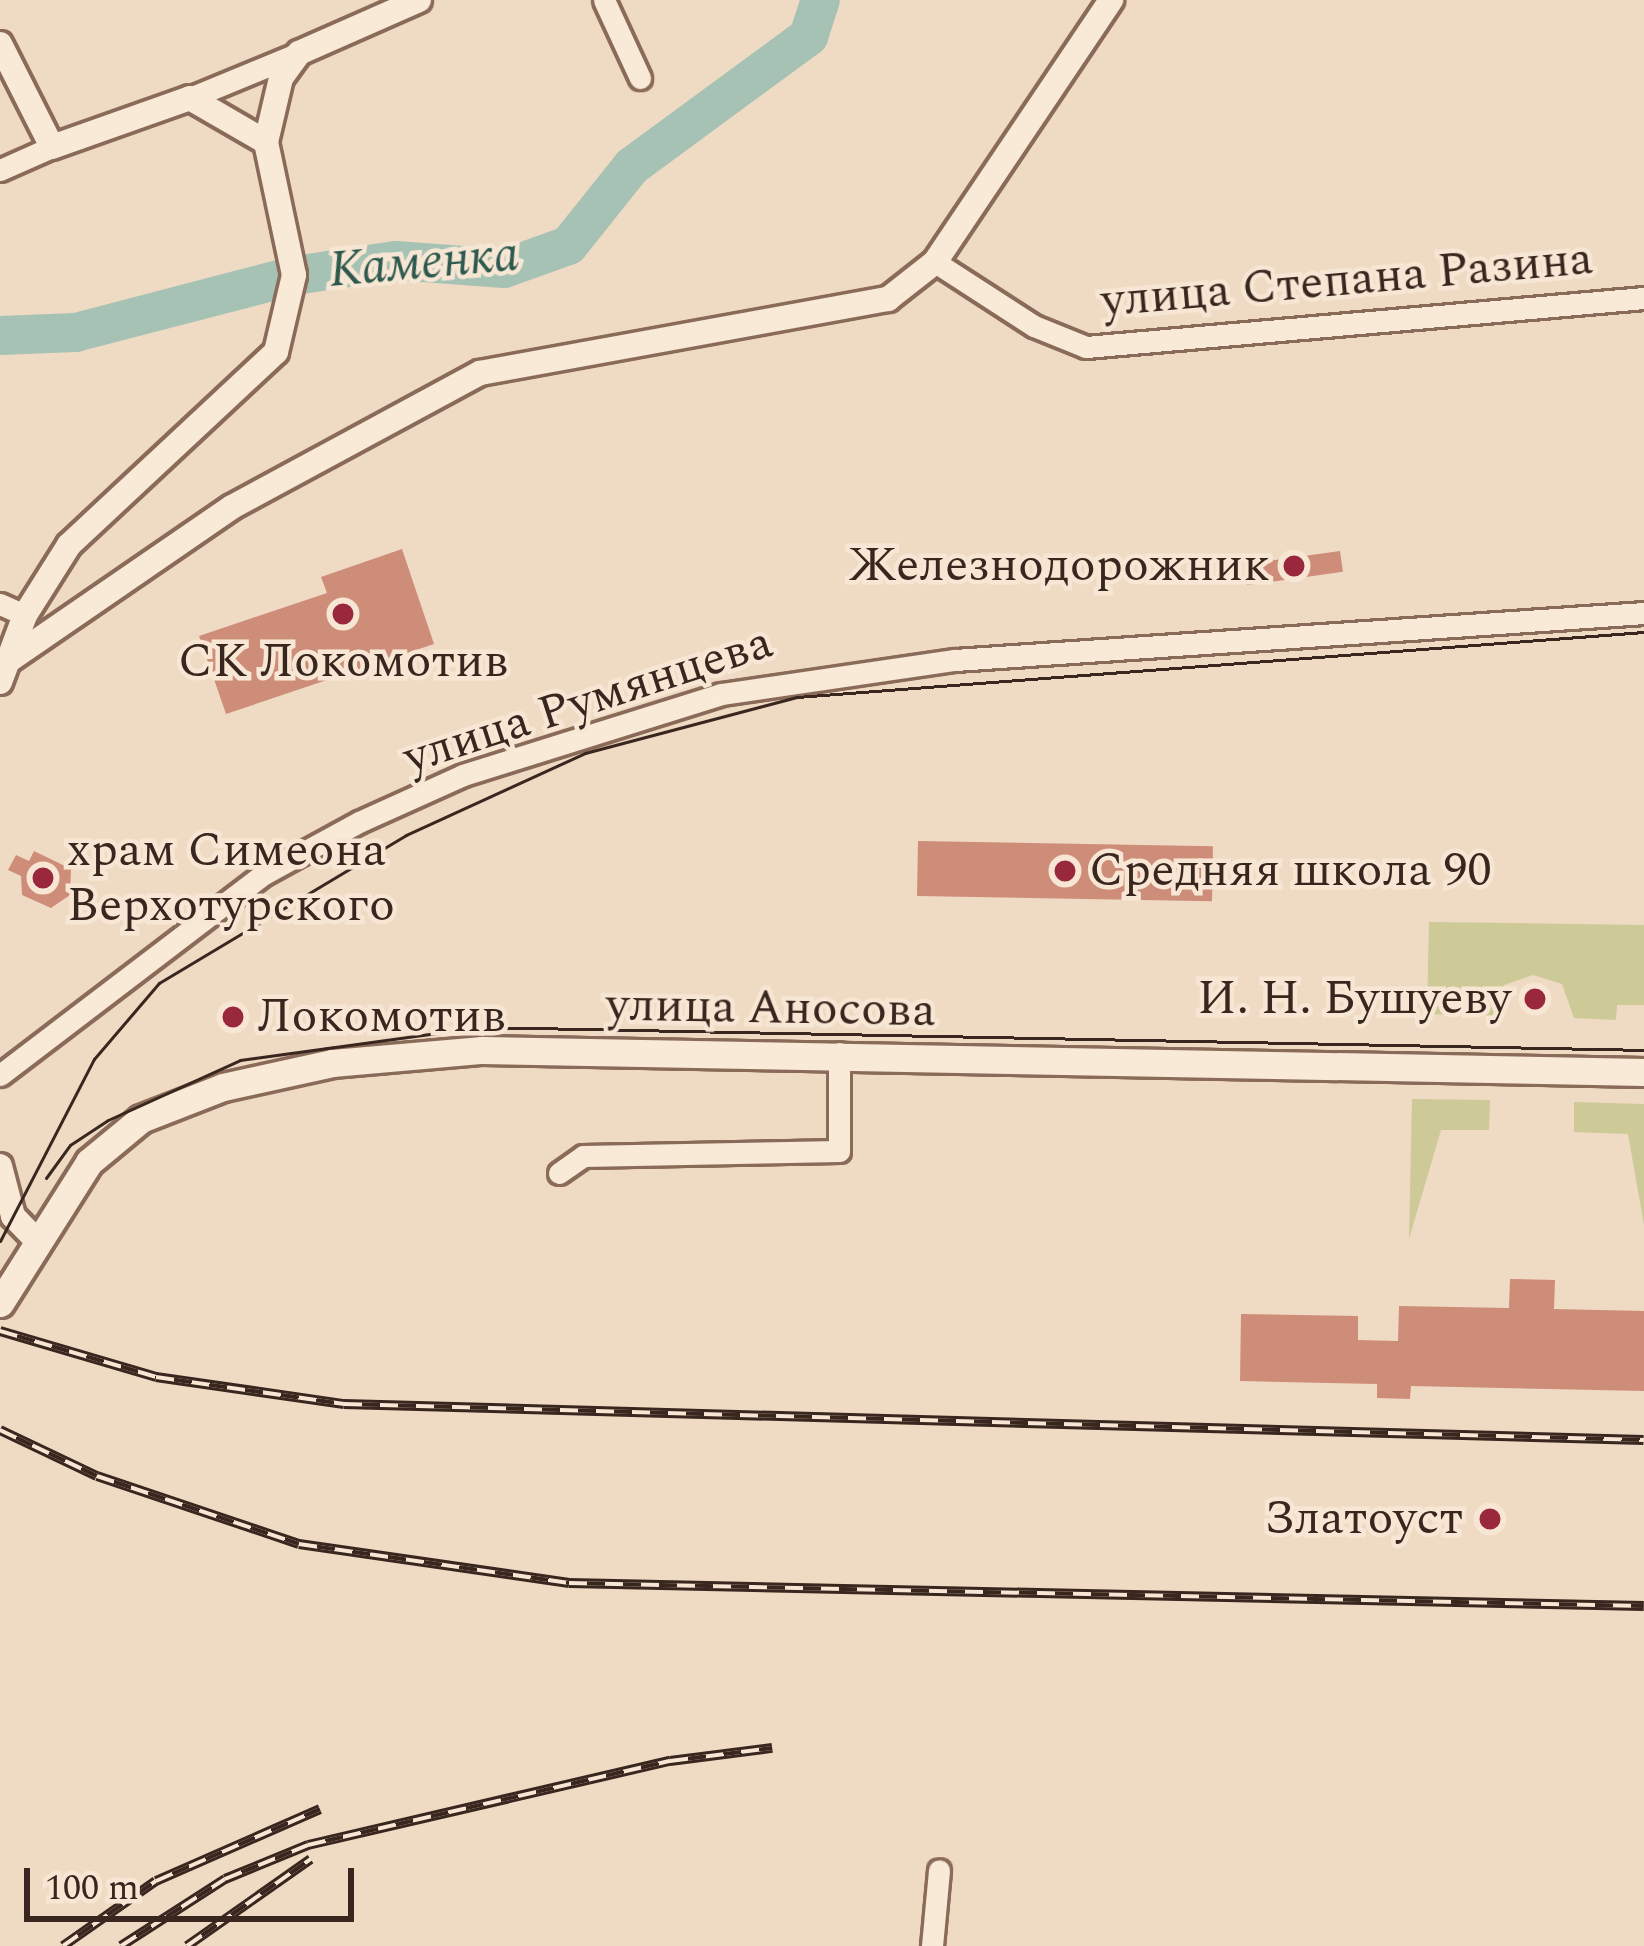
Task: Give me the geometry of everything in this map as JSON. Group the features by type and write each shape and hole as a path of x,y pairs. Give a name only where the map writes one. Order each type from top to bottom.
{"main road":[{"name":"улица Аносова","path":"7,1290 35,1239 107,1145 141,1119 224,1087 332,1064 482,1050 839,1053 1644,1072"}],"street":[{"path":"0,170 190,98 418,0"},
{"path":"604,0 640,78"},
{"path":"2,672 232,507 480,373 833,314 888,299 935,262 1111,0"},
{"path":"0,44 52,147"},
{"path":"2,672 25,615 69,545 249,385 291,316 288,235 266,142 281,78 299,53"},
{"path":"190,98 266,142"},
{"name":"улица Степана Разина","path":"935,262 1034,326 1086,346 1644,298"},
{"path":"0,604 25,615"},
{"name":"улица Румянцева","path":"0,1075 264,874 359,822 463,775 721,694 955,660 1644,613"},
{"path":"560,1173 583,1156 839,1151 839,1053"},
{"path":"0,1166 13,1216 35,1239"},
{"path":"932,1946 939,1870"}],"shaded area":[{"path":"1429,922 1644,925 1644,1005 1617,1005 1616,1020 1574,1018 1562,984 1533,975 1504,985 1493,1016 1427,1014"},
{"path":"1412,1099 1490,1100 1489,1130 1441,1130 1409,1239"},
{"path":"1574,1102 1644,1104 1644,1225 1628,1134 1574,1132"}],"building":[{"name":"СК Локомотив","path":"402,549 434,644 226,714 199,636 327,593 321,577"},
{"name":"Железнодорожник","path":"1340,551 1343,572 1247,585 1244,564"},
{"name":"Средняя школа 90","path":"918,841 1213,846 1212,901 917,896"},
{"name":"храм Симеона Верхотурского","path":"34,851 71,869 70,895 51,908 22,895 21,876 8,870 16,855 29,861"},
{"name":"Златоуст","path":"1510,1279 1555,1280 1554,1309 1644,1311 1644,1391 1411,1386 1410,1399 1377,1398 1377,1384 1240,1381 1241,1314 1358,1316 1358,1340 1398,1341 1399,1306 1509,1308"}],"waterway":[{"name":"Каменка","path":"0,335 75,332 294,275 395,260 504,268 568,245 631,166 808,36 820,0"}],"tram line":[{"path":"0,1241 94,1059 159,983 406,835 585,753 797,697 1644,632"},
{"path":"46,1178 70,1145 108,1120 240,1060 481,1027 1644,1050"}],"railway":[{"path":"0,1331 156,1377 344,1404 1644,1440"},
{"path":"0,1430 97,1476 299,1544 569,1583 1644,1606"},
{"path":"121,1946 225,1879 308,1845 670,1761 772,1748"},
{"path":"63,1946 156,1881 320,1809"},
{"path":"187,1946 311,1859"}],"place":[{"name":"Железнодорожник","path":"1294,566"},
{"name":"СК Локомотив","path":"343,614"},
{"name":"Средняя школа 90","path":"1065,871"},
{"name":"храм Симеона Верхотурского","path":"43,878"},
{"name":"И. Н. Бушуеву","path":"1535,999"},
{"name":"Локомотив","path":"233,1017"},
{"name":"Златоуст","path":"1490,1519"}]}
